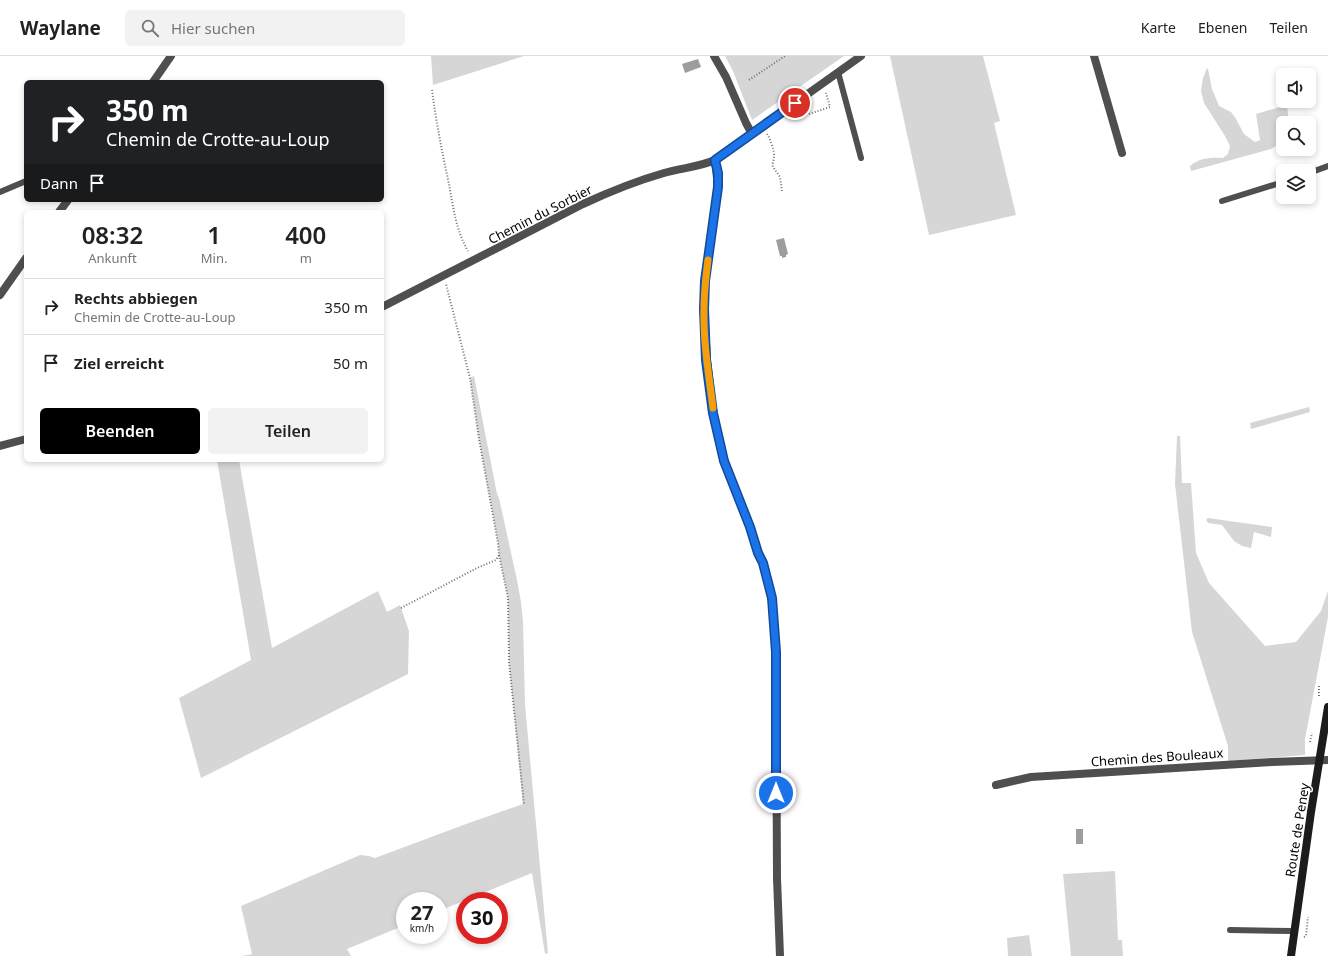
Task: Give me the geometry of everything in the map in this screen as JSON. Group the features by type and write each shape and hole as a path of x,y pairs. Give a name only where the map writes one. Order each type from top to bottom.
{"main road":[{"name":"Route de Peney","path":"1291,956 1293,931 1310,819 1324,760 1328,707"}],"street":[{"path":"154,80 171,56"},
{"path":"714,56 726,77 752,134"},
{"name":"Chemin du Sorbier","path":"384,306 444,277 607,193 665,172 696,166 715,160 861,56"},
{"path":"1094,56 1122,153"},
{"path":"715,160 718,173 718,187 705,281 704,302 706,360 713,413 724,461 763,563 772,598 776,652 777,878 780,956"},
{"path":"0,295 24,261"},
{"path":"0,446 24,440"},
{"name":"Chemin des Bouleaux","path":"996,785 1031,777 1324,760"}],"lane":[{"path":"838,72 861,158"},
{"path":"1316,170 1328,166"},
{"path":"0,192 24,182"},
{"path":"1222,201 1276,184"},
{"path":"1230,930 1293,931"}],"path":[{"path":"749,80 785,56"},
{"path":"809,114 830,108 823,83"},
{"path":"432,90 436,120 457,223 463,242 473,261"},
{"path":"761,127 771,140 775,155 773,167 780,177 782,191"},
{"path":"444,277 470,378 499,555 508,598 510,662 524,804"},
{"path":"401,608 477,568 496,560 499,555"},
{"path":"1319,686 1319,698"},
{"path":"1310,742 1312,733"}],"shaded area":[{"path":"431,56 524,56 433,85"},
{"path":"725,56 844,56 752,120 733,71"},
{"path":"890,56 983,56 1000,121 994,123 1016,215 929,235"},
{"path":"698,59 701,67 685,73 682,64"},
{"path":"1207,68 1212,89 1219,106 1231,112 1244,134 1255,142 1260,140 1256,114 1277,108 1287,108 1288,116 1276,116 1276,146 1271,149 1191,171 1190,166 1201,160 1209,158 1223,158 1228,154 1230,146 1204,103 1201,91 1203,78"},
{"path":"784,238 788,254 786,257 782,258 782,256 780,256 776,240"},
{"path":"474,376 497,494 521,602 523,621 525,705 548,953 545,954 532,873 486,892 456,892 456,904 448,907 448,892 396,892 396,929 347,949 351,956 242,956 252,954 241,906 360,855 375,858 523,804 509,662 508,598 499,555 470,378"},
{"path":"1309,407 1310,412 1251,429 1250,423"},
{"path":"1177,436 1180,436 1182,483 1191,483 1196,553 1209,583 1265,646 1296,642 1321,611 1328,591 1328,617 1305,739 1305,755 1228,761 1228,746 1192,632 1175,484"},
{"path":"217,462 239,462 272,648 378,591 387,612 400,605 409,631 408,674 201,778 179,698 251,660"},
{"path":"1208,518 1272,527 1271,537 1254,532 1251,548 1242,546 1234,541 1222,525 1208,523 1206,520"},
{"path":"1076,829 1083,829 1083,844 1076,844"},
{"path":"1115,871 1118,940 1122,940 1123,956 1071,956 1063,874"},
{"path":"1029,935 1032,956 1008,956 1007,938"}],"slow traffic":[{"path":"708,260 705,281 704,331 706,360 713,408"}],"route":[{"path":"776,793 776,652 772,598 765,569 724,461 717,433 706,360 704,309 705,281 718,187 718,173 715,160 795,103"}]}
